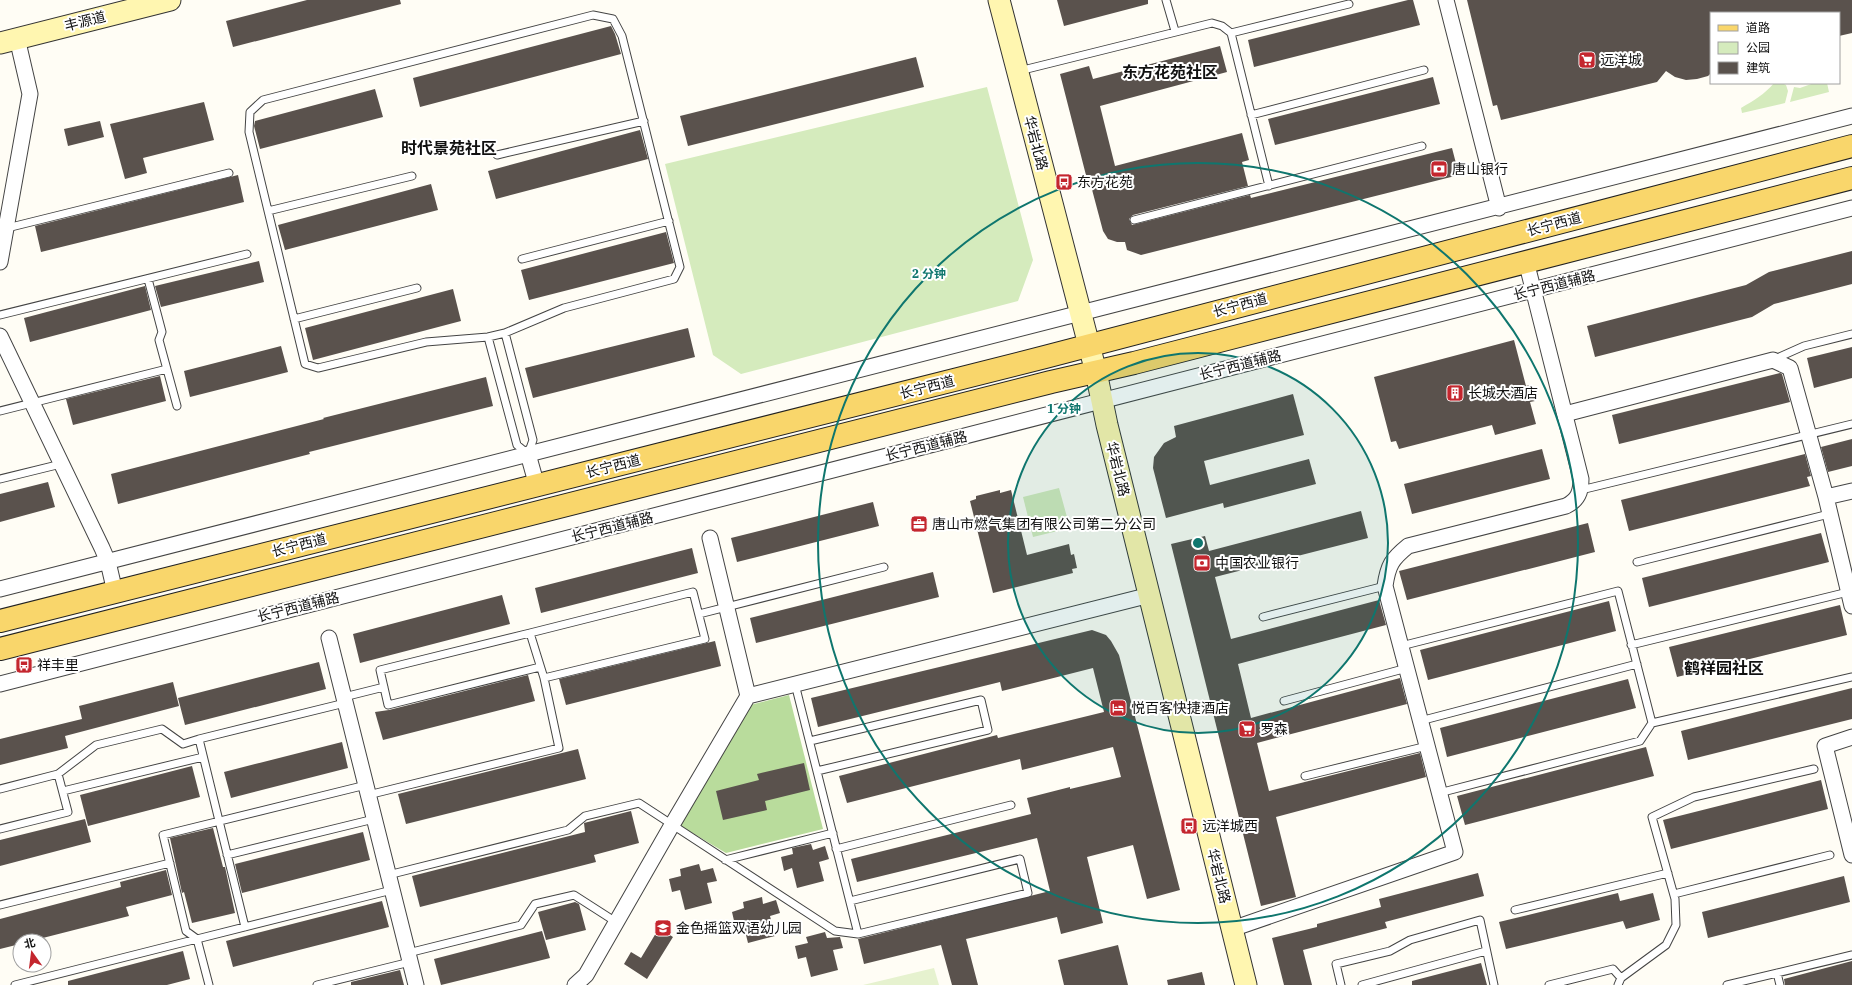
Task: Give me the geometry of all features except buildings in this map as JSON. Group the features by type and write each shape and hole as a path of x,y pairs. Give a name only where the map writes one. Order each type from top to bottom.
{"main road":[{"name":"长宁西道","path":"0,621 1089,346 1852,146"},
{"name":"长宁西道","path":"0,650 1096,372 1852,178"}],"street":[{"name":"丰源道","path":"8,40 170,0"},
{"name":"华岩北路","path":"999,0 1096,372 1107,425 1246,985"},
{"path":"1446,0 1499,208"},
{"path":"0,262 30,94 8,40"},
{"path":"0,589 1081,313 1499,208 1852,116"},
{"name":"长宁西道辅路","path":"0,684 1852,208"},
{"path":"1232,929 1455,852 1385,586 1387,570 1395,556 1408,546 1566,506 1574,501 1581,490 1581,479 1526,261"},
{"path":"0,336 108,562 115,592"},
{"path":"1565,414 1773,360 1790,368 1826,497 1850,599"},
{"path":"528,454 537,486"},
{"path":"1826,497 1852,490"},
{"path":"575,985 586,975 748,696 710,538"},
{"path":"748,696 1150,595"},
{"path":"329,638 416,985"},
{"path":"1852,737 1825,746 1852,855"}],"lane":[{"path":"1166,0 1174,31"},
{"path":"1231,33 1349,4"},
{"path":"592,14 613,19 622,36 680,267 674,279 564,308 506,333 488,337 426,342 318,368 305,364 268,211 249,132 250,112 263,100 592,14"},
{"path":"1017,71 1174,31 1212,23 1222,26 1231,33 1269,186"},
{"path":"1251,115 1424,70"},
{"path":"497,155 644,121"},
{"path":"1134,220 1422,146"},
{"path":"7,228 229,173"},
{"path":"268,211 412,176"},
{"path":"522,259 668,221"},
{"path":"0,315 247,254"},
{"path":"148,278 162,332 159,340 177,406"},
{"path":"294,319 417,288"},
{"path":"488,337 517,445 528,454 533,440 506,333"},
{"path":"1773,360 1804,346 1852,334"},
{"path":"0,411 167,368"},
{"path":"1581,490 1852,424"},
{"path":"0,478 61,464"},
{"path":"1636,562 1830,514"},
{"path":"699,614 884,567"},
{"path":"1263,617 1385,586"},
{"path":"1401,646 1618,591 1652,723"},
{"path":"540,668 388,705 380,670 693,592 705,639 544,678"},
{"path":"1632,645 1850,599"},
{"path":"209,985 197,939 186,931 163,835 218,821 559,748 544,678 530,633"},
{"path":"1420,721 1637,664"},
{"path":"1284,701 1407,668"},
{"path":"1439,793 1640,741 1652,723 1852,677"},
{"path":"795,684 858,934"},
{"path":"0,789 58,774 96,745 162,729 183,744 344,700 384,687"},
{"path":"810,741 981,700 988,730 817,771"},
{"path":"198,739 244,927"},
{"path":"1305,776 1427,746"},
{"path":"63,791 203,757"},
{"path":"1618,985 1621,978 1666,945 1676,924 1674,894 1652,817 1694,797 1814,769"},
{"path":"0,829 68,812 58,774"},
{"path":"388,875 568,830 585,816 639,803 835,931 858,934 1028,893 1020,859 850,901"},
{"path":"836,849 1011,805"},
{"path":"227,855 374,819"},
{"path":"725,860 833,833"},
{"path":"1674,894 1830,855"},
{"path":"0,905 170,863"},
{"path":"1515,910 1668,873"},
{"path":"15,985 392,890"},
{"path":"317,985 521,925 535,904 574,895 616,922"},
{"path":"1341,985 1336,964 1390,951 1410,940 1480,920 1494,985"},
{"path":"1362,985 1486,951"},
{"path":"1727,985 1852,955"},
{"path":"1549,985 1613,969 1621,978"},
{"path":"1778,973 1780,985"}],"green space":[{"path":"1773,84 1786,85 1788,91 1785,103 1742,113 1741,108 1763,94"},
{"path":"1811,84 1827,84 1829,92 1790,102 1794,87 1800,88"},
{"path":"987,87 1033,260 1018,301 741,374 713,355 665,164"},
{"path":"1059,488 1070,528 1033,537 1023,497"},
{"path":"789,695 823,829 726,853 679,825 750,705"},
{"path":"934,968 939,985 863,985"}],"place":[{"name":"远洋城","path":"1587,60"},
{"name":"唐山银行","path":"1439,169"},
{"name":"东方花苑","path":"1064,182"},
{"name":"长城大酒店","path":"1455,393"},
{"name":"唐山市燃气集团有限公司第二分公司","path":"919,524"},
{"name":"中国农业银行","path":"1202,563"},
{"name":"祥丰里","path":"24,665"},
{"name":"悦百客快捷酒店","path":"1118,708"},
{"name":"罗森","path":"1247,729"},
{"name":"远洋城西","path":"1189,826"},
{"name":"金色摇篮双语幼儿园","path":"663,928"}],"district":[{"name":"东方花苑社区","path":"1170,72"},
{"name":"时代景苑社区","path":"449,148"},
{"name":"鹤祥园社区","path":"1724,668"}]}
